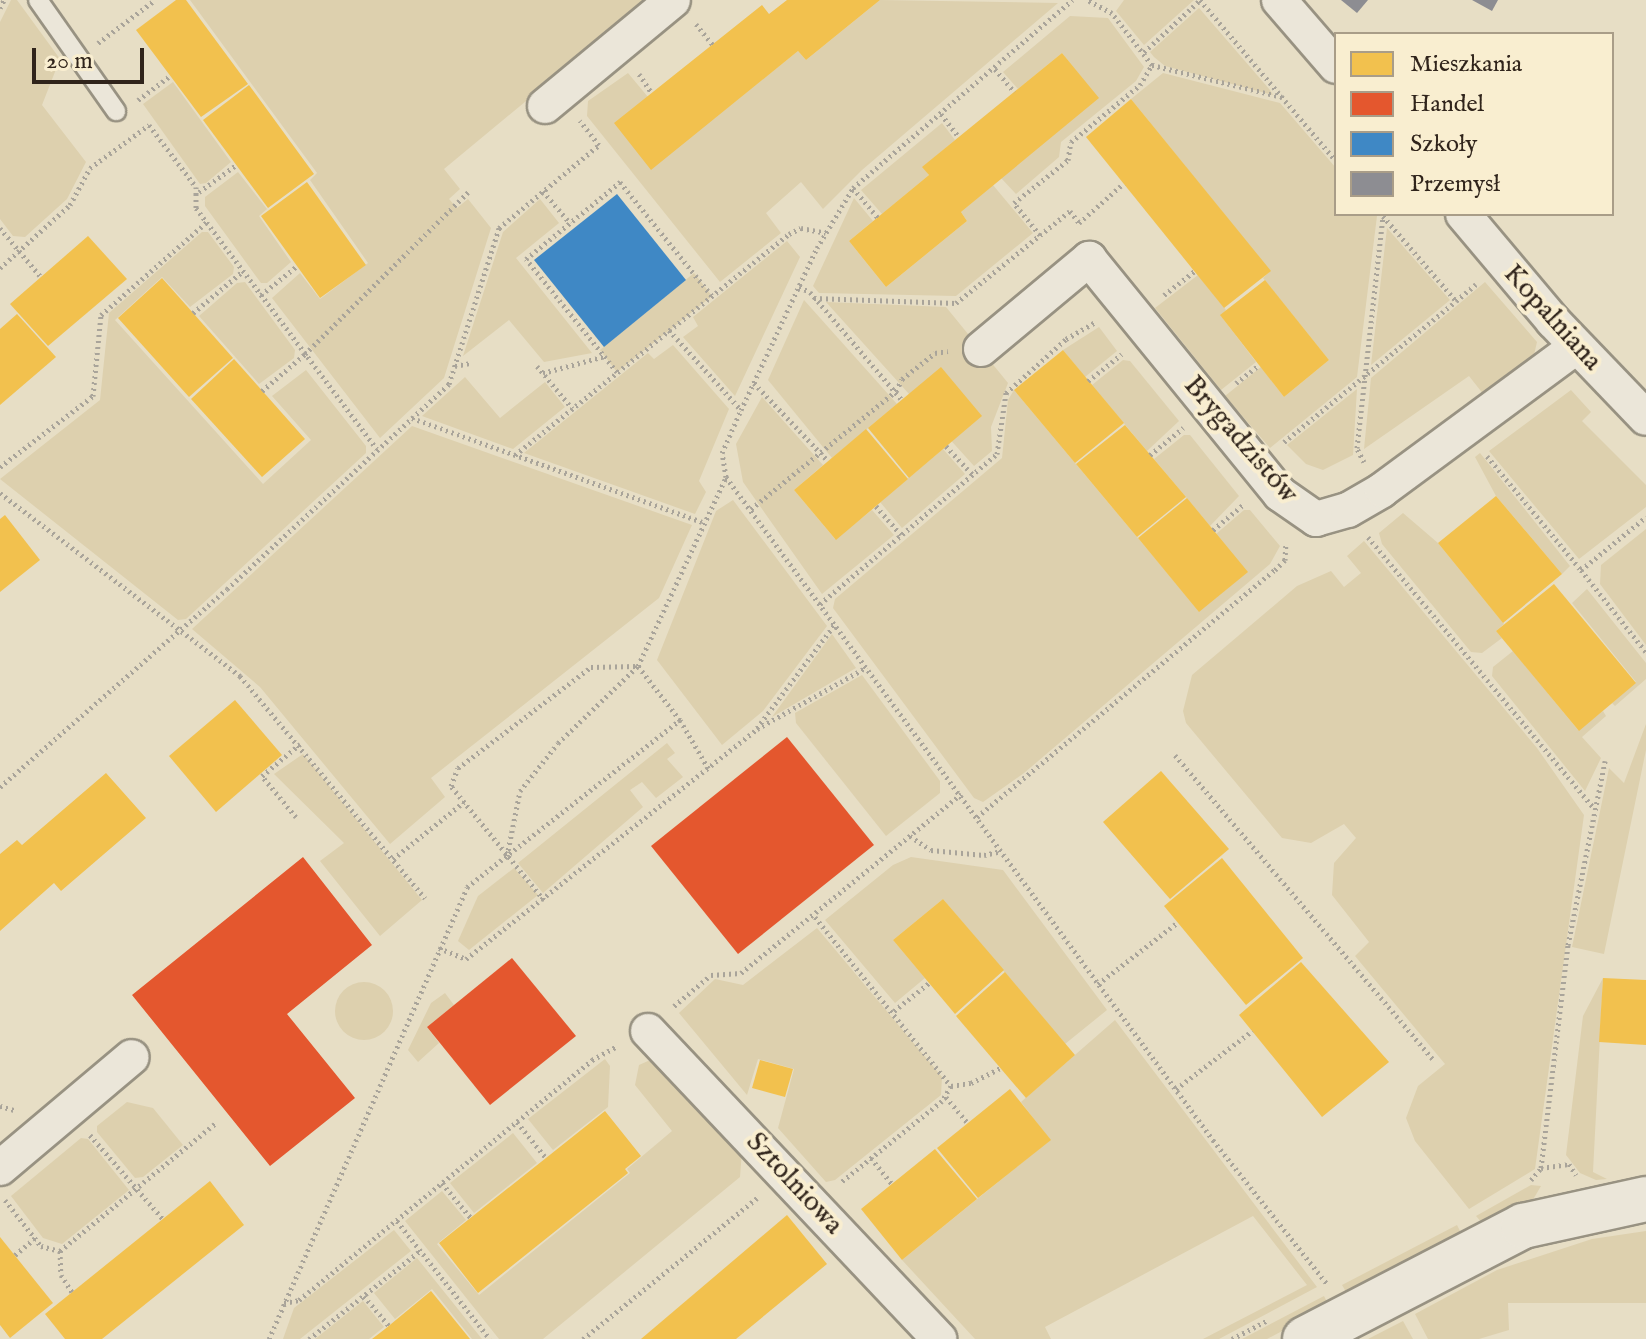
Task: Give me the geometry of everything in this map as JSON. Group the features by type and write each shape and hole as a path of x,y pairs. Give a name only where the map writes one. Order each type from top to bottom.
{"street":[{"path":"1279,0 1334,64"},
{"path":"558,108 682,10"},
{"name":"Kopalniana","path":"1465,216 1576,347 1646,418"},
{"name":"Brygadzistów","path":"981,349 1089,259 1297,508 1316,519 1348,510 1382,490 1576,347"},
{"name":"Sztolniowa","path":"648,1031 939,1339"},
{"path":"1,1182 69,1110 132,1057"},
{"path":"1305,1339 1523,1226 1646,1199"}],"lane":[{"path":"38,0 116,111"}],"path":[{"path":"0,8 4,0"},
{"path":"93,47 155,0"},
{"path":"1072,0 853,188 799,287 722,453 726,477 1176,1089 1330,1288"},
{"path":"1088,0 1112,13 1152,65 1282,97"},
{"path":"1144,52 1200,1 1334,159"},
{"path":"682,10 713,45"},
{"path":"1040,235 1014,203 1068,160 1071,142 1140,85 1152,65"},
{"path":"995,69 1014,92"},
{"path":"134,103 170,76"},
{"path":"0,787 182,629 449,384 499,228 599,145 558,108"},
{"path":"941,114 959,137"},
{"path":"0,268 70,205 90,168 149,125 199,192"},
{"path":"236,165 199,192 196,208 377,449"},
{"path":"617,372 526,259 620,182 712,296"},
{"path":"1079,223 1124,183"},
{"path":"853,188 878,218"},
{"path":"543,191 570,223"},
{"path":"262,391 305,354 468,192"},
{"path":"1382,216 1357,448 1382,490"},
{"path":"1383,216 1456,301 1487,276"},
{"path":"0,467 93,396 101,315 207,222"},
{"path":"0,228 41,277"},
{"path":"515,455 789,234 801,228 826,233"},
{"path":"261,295 297,266"},
{"path":"193,313 243,271"},
{"path":"1159,299 1195,271"},
{"path":"799,287 810,292 902,400"},
{"path":"820,604 973,475 1000,447 997,427 1006,393 1079,329 1104,323"},
{"path":"669,330 741,410"},
{"path":"751,509 896,391 902,379 935,353 981,349"},
{"path":"1088,381 1128,349"},
{"path":"543,373 605,356"},
{"path":"455,366 470,363"},
{"path":"1229,388 1259,365"},
{"path":"537,366 572,408"},
{"path":"754,383 828,461"},
{"path":"412,418 702,522"},
{"path":"1150,455 1188,424 1197,434"},
{"path":"946,446 973,475"},
{"path":"1481,449 1646,652"},
{"path":"507,856 520,791 558,743 638,666 684,574 702,522 726,477"},
{"path":"0,493 240,676 300,744 425,898"},
{"path":"1213,530 1249,500"},
{"path":"876,506 901,535"},
{"path":"1581,570 1646,517"},
{"path":"1376,525 1366,534 1594,808"},
{"path":"977,817 1275,570 1290,547 1280,535"},
{"path":"757,729 835,624"},
{"path":"638,666 680,720 708,768"},
{"path":"544,900 451,786 458,768 534,706 591,667 638,666"},
{"path":"439,948 466,959 757,729 867,667"},
{"path":"269,1339 467,887 680,720"},
{"path":"296,817 262,776 300,744"},
{"path":"1175,755 1433,1059"},
{"path":"1541,1168 1568,945 1605,761"},
{"path":"711,975 741,973 815,917 961,794"},
{"path":"393,859 464,802"},
{"path":"910,836 931,850 984,855 1002,851"},
{"path":"815,917 894,1011 951,1086"},
{"path":"1098,984 1177,923"},
{"path":"894,1011 929,983"},
{"path":"284,1303 299,1300 592,1060 648,1031"},
{"path":"1176,1089 1252,1031"},
{"path":"829,1192 946,1097 951,1086 1000,1068"},
{"path":"946,1097 968,1123"},
{"path":"69,1110 163,1219"},
{"path":"517,1122 546,1158"},
{"path":"1,1182 35,1238 49,1251 60,1251 216,1123"},
{"path":"871,1158 892,1184"},
{"path":"442,1183 471,1218"},
{"path":"583,1339 752,1201 768,1195"},
{"path":"397,1221 490,1339"},
{"path":"15,1255 35,1238"},
{"path":"60,1251 61,1275 72,1292"},
{"path":"309,1339 420,1251"},
{"path":"364,1295 389,1326"}],"shaded area":[{"path":"11,0 17,0 60,59 42,105 86,162 67,199 25,237 13,236 0,219 0,22"},
{"path":"190,0 648,0 444,169 460,189 449,199 457,208 468,199 491,228 444,378 380,438 272,298 300,273 320,299 368,263 310,180 317,173"},
{"path":"880,0 1058,3 862,170 823,209 801,182 766,213 781,233 720,282 587,116 588,101 628,73 648,97 712,120 798,51 806,60"},
{"path":"1124,0 1194,0 1144,45 1116,11"},
{"path":"1199,8 1273,95 1165,66 1154,57 1150,52"},
{"path":"1070,16 1108,18 1144,67 1136,81 1061,142 1059,157 1016,194 1001,178 1098,98 1062,53 1018,89 1003,72"},
{"path":"1163,73 1280,103 1334,166 1334,216 1377,216 1357,377 1270,448 1225,396 1261,367 1284,397 1329,360 1263,278 1270,271 1131,99"},
{"path":"173,82 231,162 206,183 200,184 143,104"},
{"path":"942,123 955,140 923,167 929,175 882,214 861,190"},
{"path":"238,172 267,209 259,216 291,262 267,283 261,283 205,206 205,197"},
{"path":"993,185 1033,233 956,296 819,293 813,286 854,198 873,221 849,241 886,287 967,221 961,212"},
{"path":"540,199 559,223 516,258 592,353 544,362 509,320 463,356 503,232"},
{"path":"1387,228 1450,300 1371,365"},
{"path":"202,232 208,232 234,267 233,274 190,307 162,277 115,320 263,484 311,440 272,396 306,370 366,446 366,453 186,619 178,620 0,479 100,400 109,313"},
{"path":"787,241 800,257 735,396 683,337 698,326 693,317"},
{"path":"694,273 712,296 617,372 600,350"},
{"path":"1198,275 1226,310 1221,316 1256,362 1221,390 1155,308"},
{"path":"245,282 295,350 294,358 259,384 199,316 237,283"},
{"path":"1485,282 1537,342 1533,359 1484,395 1469,376 1364,449 1371,378"},
{"path":"804,300 897,404 832,458 768,380"},
{"path":"826,302 946,307 1008,383 991,427 992,451 974,466"},
{"path":"1099,327 1117,351 1085,377 1063,350"},
{"path":"673,345 729,409 699,481 706,492 695,514 524,453 648,353 654,359"},
{"path":"1123,360 1130,361 1179,421 1147,451 1092,385"},
{"path":"465,377 500,418 545,382 565,407 513,449 422,416"},
{"path":"1357,389 1353,455 1323,470 1306,464 1287,445"},
{"path":"1014,390 1199,611 1216,534 1244,510 1250,510 1280,546 1270,564 1024,773 983,802 974,798 833,608 835,599 1002,458 1008,400"},
{"path":"1571,390 1591,412 1582,421 1646,485 1646,507 1579,559 1489,451"},
{"path":"762,397 823,465 794,490 835,539 872,510 894,535 822,594 743,482 736,444"},
{"path":"412,426 692,525 659,598 431,778 445,797 390,844 260,687 192,629"},
{"path":"1184,435 1190,435 1239,496 1210,526 1154,459"},
{"path":"943,449 965,474 902,528 880,502"},
{"path":"1480,453 1570,566 1562,574 1496,496 1475,457"},
{"path":"733,500 827,626 763,711 722,745 657,660 716,511"},
{"path":"1403,513 1438,543 1504,624 1496,631 1502,638 1482,653 1471,652 1382,544 1379,533"},
{"path":"1646,529 1646,645 1600,584 1601,565"},
{"path":"1364,541 1537,748 1584,815 1535,1169 1469,1209 1415,1141 1406,1118 1418,1086 1445,1064 1355,956 1369,942 1332,895 1334,863 1356,838 1344,824 1311,843 1282,838 1186,723 1183,711 1192,675 1297,586 1331,571 1344,587 1361,573 1347,556"},
{"path":"1587,589 1646,663 1646,679 1615,706 1612,703 1636,682 1572,603"},
{"path":"832,634 856,668 772,717"},
{"path":"1513,651 1578,730 1603,711 1606,716 1582,737 1601,758 1585,791 1492,676 1493,667"},
{"path":"862,675 940,781 940,793 886,836 796,723 795,713"},
{"path":"1646,724 1646,750 1604,954 1572,947 1609,768 1624,783"},
{"path":"667,743 675,753 667,759 683,777 656,798 642,782 630,790 643,807 543,893 518,863"},
{"path":"303,754 422,900 380,936 320,861 344,843 274,774"},
{"path":"911,857 1003,870 1107,1010 1065,1044 943,899 893,940 925,978 895,1003 825,920 893,865"},
{"path":"514,868 538,895 469,950 458,941 478,896"},
{"path":"817,928 942,1077 941,1095 835,1180 826,1182 778,1128 794,1069 758,1059 747,1095 679,1013 715,979 743,985"},
{"path":"1603,978 1593,1172 1607,1179 1596,1180 1580,1173 1566,1155 1583,1016"},
{"path":"364,982 375,984 384,991 391,1000 391,1022 384,1031 375,1038 364,1040 353,1038 344,1031 337,1022 335,1011 337,1000 344,991 353,984"},
{"path":"445,993 454,1005 427,1027 439,1043 418,1062 408,1050 431,1003"},
{"path":"1115,1020 1317,1287 1219,1339 1203,1339 1307,1285 1253,1216 1045,1327 1051,1339 975,1339 902,1260 1050,1140 1021,1102"},
{"path":"605,1059 610,1066 608,1107 553,1150 528,1119"},
{"path":"648,1061 658,1063 742,1151 740,1177 543,1339 499,1339 405,1221 442,1191 466,1220 437,1244 479,1295 630,1173 627,1169 672,1131 635,1085 639,1065"},
{"path":"127,1102 153,1108 183,1145 143,1177 135,1178 97,1132 97,1126"},
{"path":"513,1133 537,1163 474,1213 450,1183"},
{"path":"81,1138 88,1139 129,1190 62,1244 43,1238 11,1196"},
{"path":"1531,1185 1541,1186 1531,1203 1483,1224 1476,1216"},
{"path":"1457,1225 1462,1235 1348,1295 1342,1285"},
{"path":"394,1230 411,1251 300,1339 283,1339 294,1308"},
{"path":"1646,1231 1646,1303 1508,1303 1509,1330 1479,1339 1428,1339 1415,1314 1497,1270 1592,1239"},
{"path":"417,1258 482,1339 472,1339 432,1289 395,1319 374,1293"},
{"path":"1324,1296 1329,1306 1267,1339 1242,1339"},
{"path":"363,1301 384,1327 369,1339 315,1339"},
{"path":"1403,1321 1413,1339 1368,1339"}],"building: Mieszkania":[{"path":"176,0 186,0 248,84 201,117 136,30"},
{"path":"787,0 880,0 806,60 798,51 651,170 614,123 762,5 769,14"},
{"path":"1062,53 1099,98 961,212 967,221 886,287 849,241 929,175 922,167"},
{"path":"249,85 314,174 268,208 203,120"},
{"path":"1131,99 1271,271 1224,308 1086,137"},
{"path":"307,182 366,265 320,298 261,216"},
{"path":"88,236 127,279 48,346 10,304"},
{"path":"162,278 233,358 189,397 118,318"},
{"path":"1265,280 1329,360 1284,397 1220,315"},
{"path":"17,314 56,357 0,405 0,329"},
{"path":"1063,350 1124,423 1075,463 1014,390"},
{"path":"234,359 305,439 262,477 191,399"},
{"path":"941,367 982,416 909,478 868,428"},
{"path":"1125,425 1186,497 1137,537 1076,464"},
{"path":"866,429 908,479 836,540 794,490"},
{"path":"1496,496 1562,574 1503,623 1438,543"},
{"path":"1187,498 1248,572 1199,612 1138,538"},
{"path":"5,515 40,560 0,592 0,519"},
{"path":"1554,584 1636,683 1579,731 1496,631"},
{"path":"235,700 282,755 216,812 169,756"},
{"path":"1161,771 1229,849 1170,899 1103,822"},
{"path":"106,773 146,818 61,891 54,883 0,931 0,854 17,840 22,845"},
{"path":"1222,858 1303,958 1246,1005 1164,906"},
{"path":"943,899 1004,970 955,1014 893,940"},
{"path":"1301,962 1389,1062 1322,1117 1239,1015"},
{"path":"1005,972 1075,1055 1026,1098 956,1016"},
{"path":"1603,978 1646,980 1646,1045 1599,1042"},
{"path":"760,1060 793,1069 785,1097 752,1088"},
{"path":"1010,1089 1051,1140 978,1198 937,1148"},
{"path":"605,1111 641,1156 625,1169 628,1173 478,1293 439,1243"},
{"path":"935,1149 977,1199 902,1260 861,1209"},
{"path":"210,1181 244,1225 102,1339 65,1339 45,1314"},
{"path":"787,1215 827,1264 736,1339 641,1339"},
{"path":"0,1237 53,1303 10,1338 0,1325"},
{"path":"431,1291 470,1339 372,1339 385,1329"}],"building: Handel":[{"path":"787,737 874,845 738,954 651,846"},
{"path":"303,857 372,945 287,1014 355,1098 270,1166 132,995"},
{"path":"512,958 576,1036 490,1105 427,1027"}],"building: Szkoły":[{"path":"617,194 686,280 604,347 534,260"}],"building: Przemysł":[{"path":"1341,0 1368,0 1357,13"},
{"path":"1472,0 1498,0 1492,11"}]}
